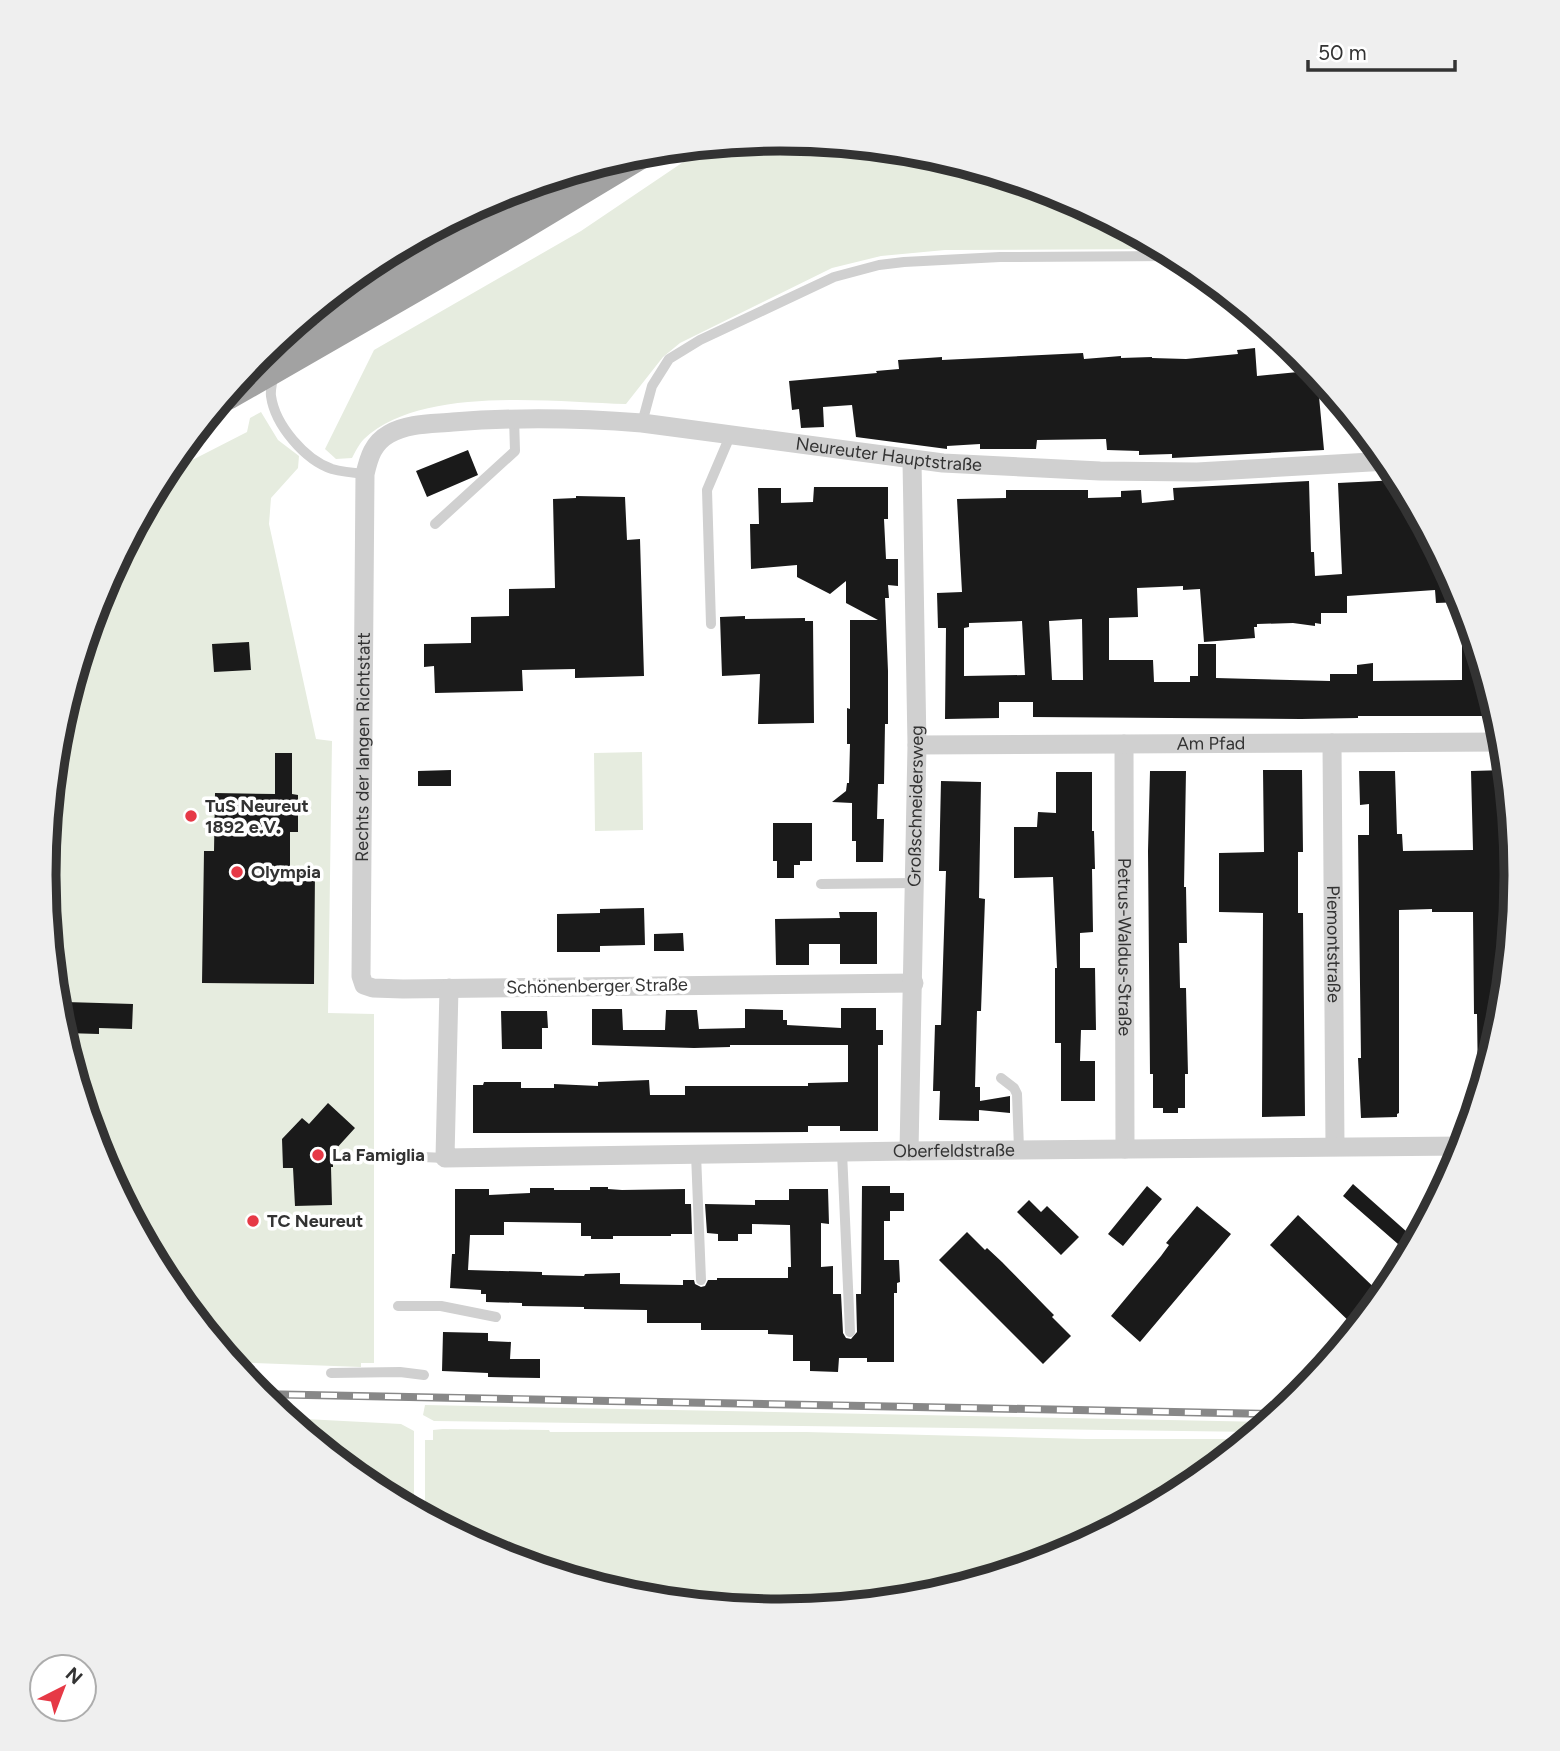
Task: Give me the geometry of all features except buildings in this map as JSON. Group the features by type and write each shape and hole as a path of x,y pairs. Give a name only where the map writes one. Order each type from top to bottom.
{"highway":[{"path":"252,381 608,172"}],"street":[{"name":"Neureuter Hauptstraße","path":"390,433 421,425 514,417 642,423 912,461 1100,471 1197,472 1374,462"},
{"name":"Rechts der langen Richtstatt","path":"390,433 372,450 365,474 361,976 364,985 373,988 449,988"},
{"name":"Großschneidersweg","path":"909,1151 917,745 912,461"},
{"name":"Piemontstraße","path":"1332,743 1335,1146"},
{"name":"Am Pfad","path":"917,745 1492,743"},
{"name":"Petrus-Waldus-Straße","path":"1124,744 1125,1149"},
{"name":"Schönenberger Straße","path":"449,988 914,983"},
{"path":"444,1158 449,988"},
{"name":"Oberfeldstraße","path":"444,1158 1019,1149 1452,1146"}],"lane":[{"path":"642,423 652,386 668,359 701,340 835,277 879,265 904,262 1000,257 1154,256"},
{"path":"274,359 271,394 275,412 283,425 316,461 330,468 365,474"},
{"path":"435,524 515,451 514,417"},
{"path":"711,624 707,490 730,436"},
{"path":"821,884 915,883"},
{"path":"1001,1078 1009,1083 1017,1094 1019,1149"},
{"path":"842,1152 850,1332"},
{"path":"696,1154 701,1280"},
{"path":"401,1156 444,1158"},
{"path":"398,1306 441,1306 496,1317"},
{"path":"331,1373 400,1372 424,1375"}],"shaded area":[{"path":"780,151 875,158 967,176 1057,207 1144,249 945,250 881,256 832,268 680,343 663,357 626,404 489,400 453,404 419,410 389,422 364,439 352,458 336,459 325,449 374,350 581,231 690,157"},
{"path":"261,412 278,440 299,456 298,468 271,498 269,524 316,739 332,741 328,1013 374,1014 374,1363 361,1363 361,1367 245,1363 206,1316 153,1237 111,1153 81,1063 62,970 56,876 62,781 70,734 94,643 131,555 178,473 185,464 247,432 250,418"},
{"path":"642,752 643,830 595,831 594,753"},
{"path":"425,1405 1255,1422 1243,1432 434,1421 423,1415"},
{"path":"302,1419 401,1424 414,1431 414,1500 339,1450"},
{"path":"433,1430 806,1432 1086,1439 1234,1439 1142,1503 1100,1525 1013,1561 921,1586 827,1598 780,1600 733,1598 639,1586 547,1561 460,1525 425,1507 425,1440 433,1440"}],"railway":[{"path":"276,1394 1264,1414"}],"place":[{"name":"TuS Neureut 1892 e.V.","path":"191,816"},
{"name":"Olympia","path":"237,872"},
{"name":"La Famiglia","path":"318,1155"},
{"name":"TC Neureut","path":"253,1221"}]}
